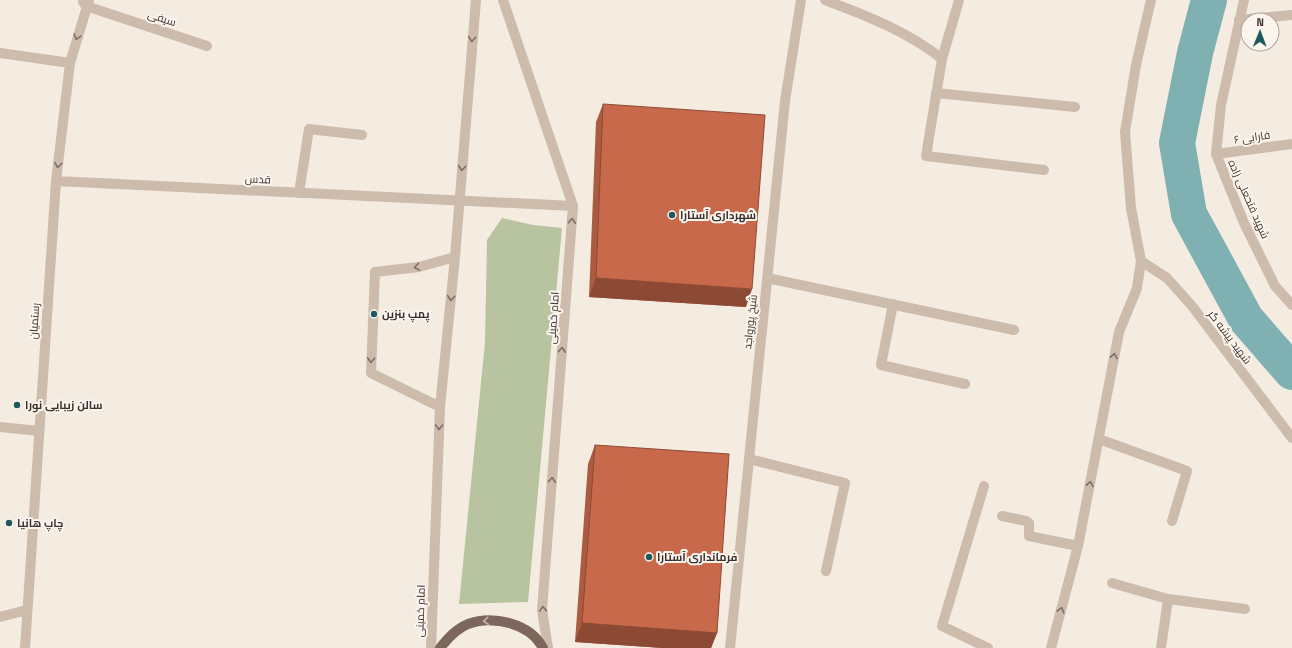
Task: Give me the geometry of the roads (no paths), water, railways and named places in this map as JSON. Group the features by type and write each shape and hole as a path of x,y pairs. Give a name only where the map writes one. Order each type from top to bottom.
{"main road":[{"path":"440,648 451,635 468,624 488,620 508,622 526,630 543,648"}],"street":[{"name":"امام خمینی","path":"431,648 440,407 455,257 476,0"},
{"name":"امام خمینی","path":"503,0 574,206 542,610 548,648"},
{"name":"شیخ پورواجد","path":"730,648 785,101 801,0"},
{"path":"825,0 887,26 931,50 942,59"},
{"path":"959,0 942,59 926,156 1044,170"},
{"path":"1051,648 1078,546 1119,332 1137,288 1141,261 1131,208 1125,132 1136,65 1150,0"},
{"name":"شهید فتحعلی زاده","path":"1244,0 1221,105 1216,154 1244,223 1275,286 1292,305"},
{"name":"سیفی","path":"86,2 207,46"},
{"name":"رستمیان","path":"25,648 38,431 56,181 70,63 86,2"},
{"path":"1239,20 1292,15"},
{"path":"0,53 70,63"},
{"path":"936,93 1075,108"},
{"path":"300,193 309,129 362,135"},
{"name":"فارابی ۶","path":"1216,154 1292,144"},
{"name":"قدس","path":"56,181 574,206"},
{"path":"440,407 371,373 376,272 419,267 455,257"},
{"name":"شهید پیشه گر","path":"1141,261 1167,278 1192,306 1292,438"},
{"path":"767,278 1014,330"},
{"path":"893,304 881,365 965,384"},
{"path":"0,427 38,431"},
{"path":"1099,439 1187,472 1172,521"},
{"path":"749,459 845,483 826,571"},
{"path":"984,486 942,626 988,648"},
{"path":"1002,516 1026,520 1029,522 1029,536 1078,546"},
{"path":"1112,583 1168,599 1245,608"},
{"path":"1162,648 1168,599"},
{"path":"0,617 27,610"}],"waterway":[{"path":"1209,0 1195,53 1177,143 1189,214 1246,319 1292,372"}],"place":[{"name":"شهرداری آستارا","path":"672,215"},
{"name":"پمپ بنزین","path":"374,314"},
{"name":"سالن زیبایی نورا","path":"17,405"},
{"name":"چاپ هانیا","path":"9,523"},
{"name":"فرمانداری آستارا","path":"649,557"}]}
